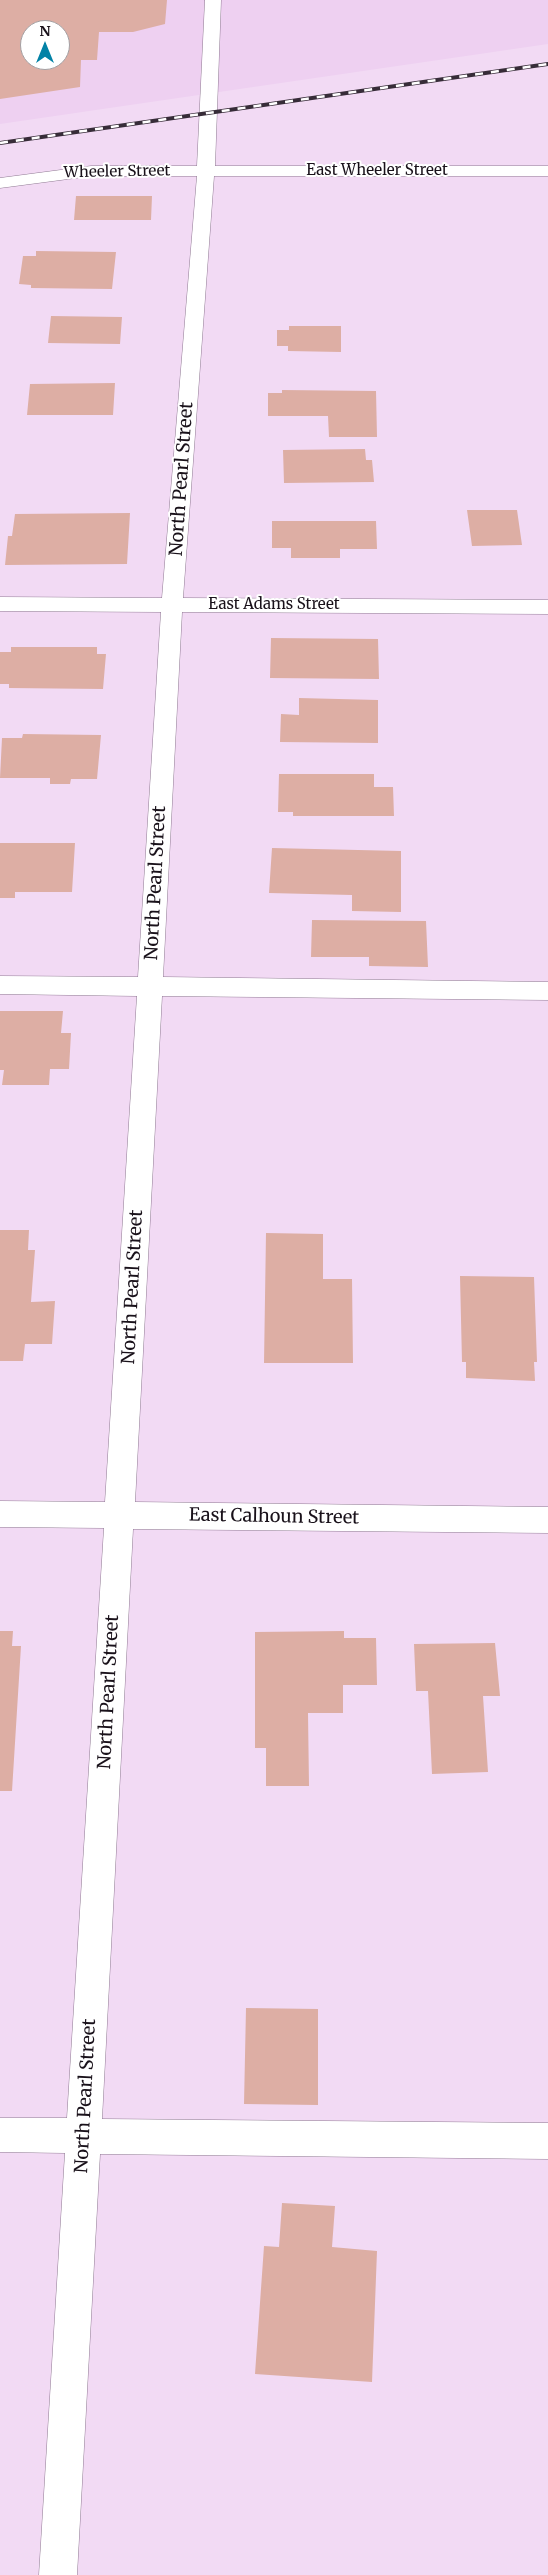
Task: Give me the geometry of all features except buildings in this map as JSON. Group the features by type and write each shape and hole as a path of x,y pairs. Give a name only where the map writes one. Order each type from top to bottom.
{"street":[{"name":"North Pearl Street","path":"58,2575 172,604 206,171 213,0"},
{"name":"Wheeler Street","path":"0,183 91,170 206,171"},
{"name":"East Wheeler Street","path":"206,171 548,171"},
{"name":"East Adams Street","path":"0,604 548,607"},
{"path":"0,985 548,991"},
{"name":"East Calhoun Street","path":"0,1514 548,1520"},
{"path":"0,2135 548,2141"}],"shaded area":[{"path":"0,0 548,0 548,44 0,124"}],"railway":[{"path":"0,143 548,64"}]}
